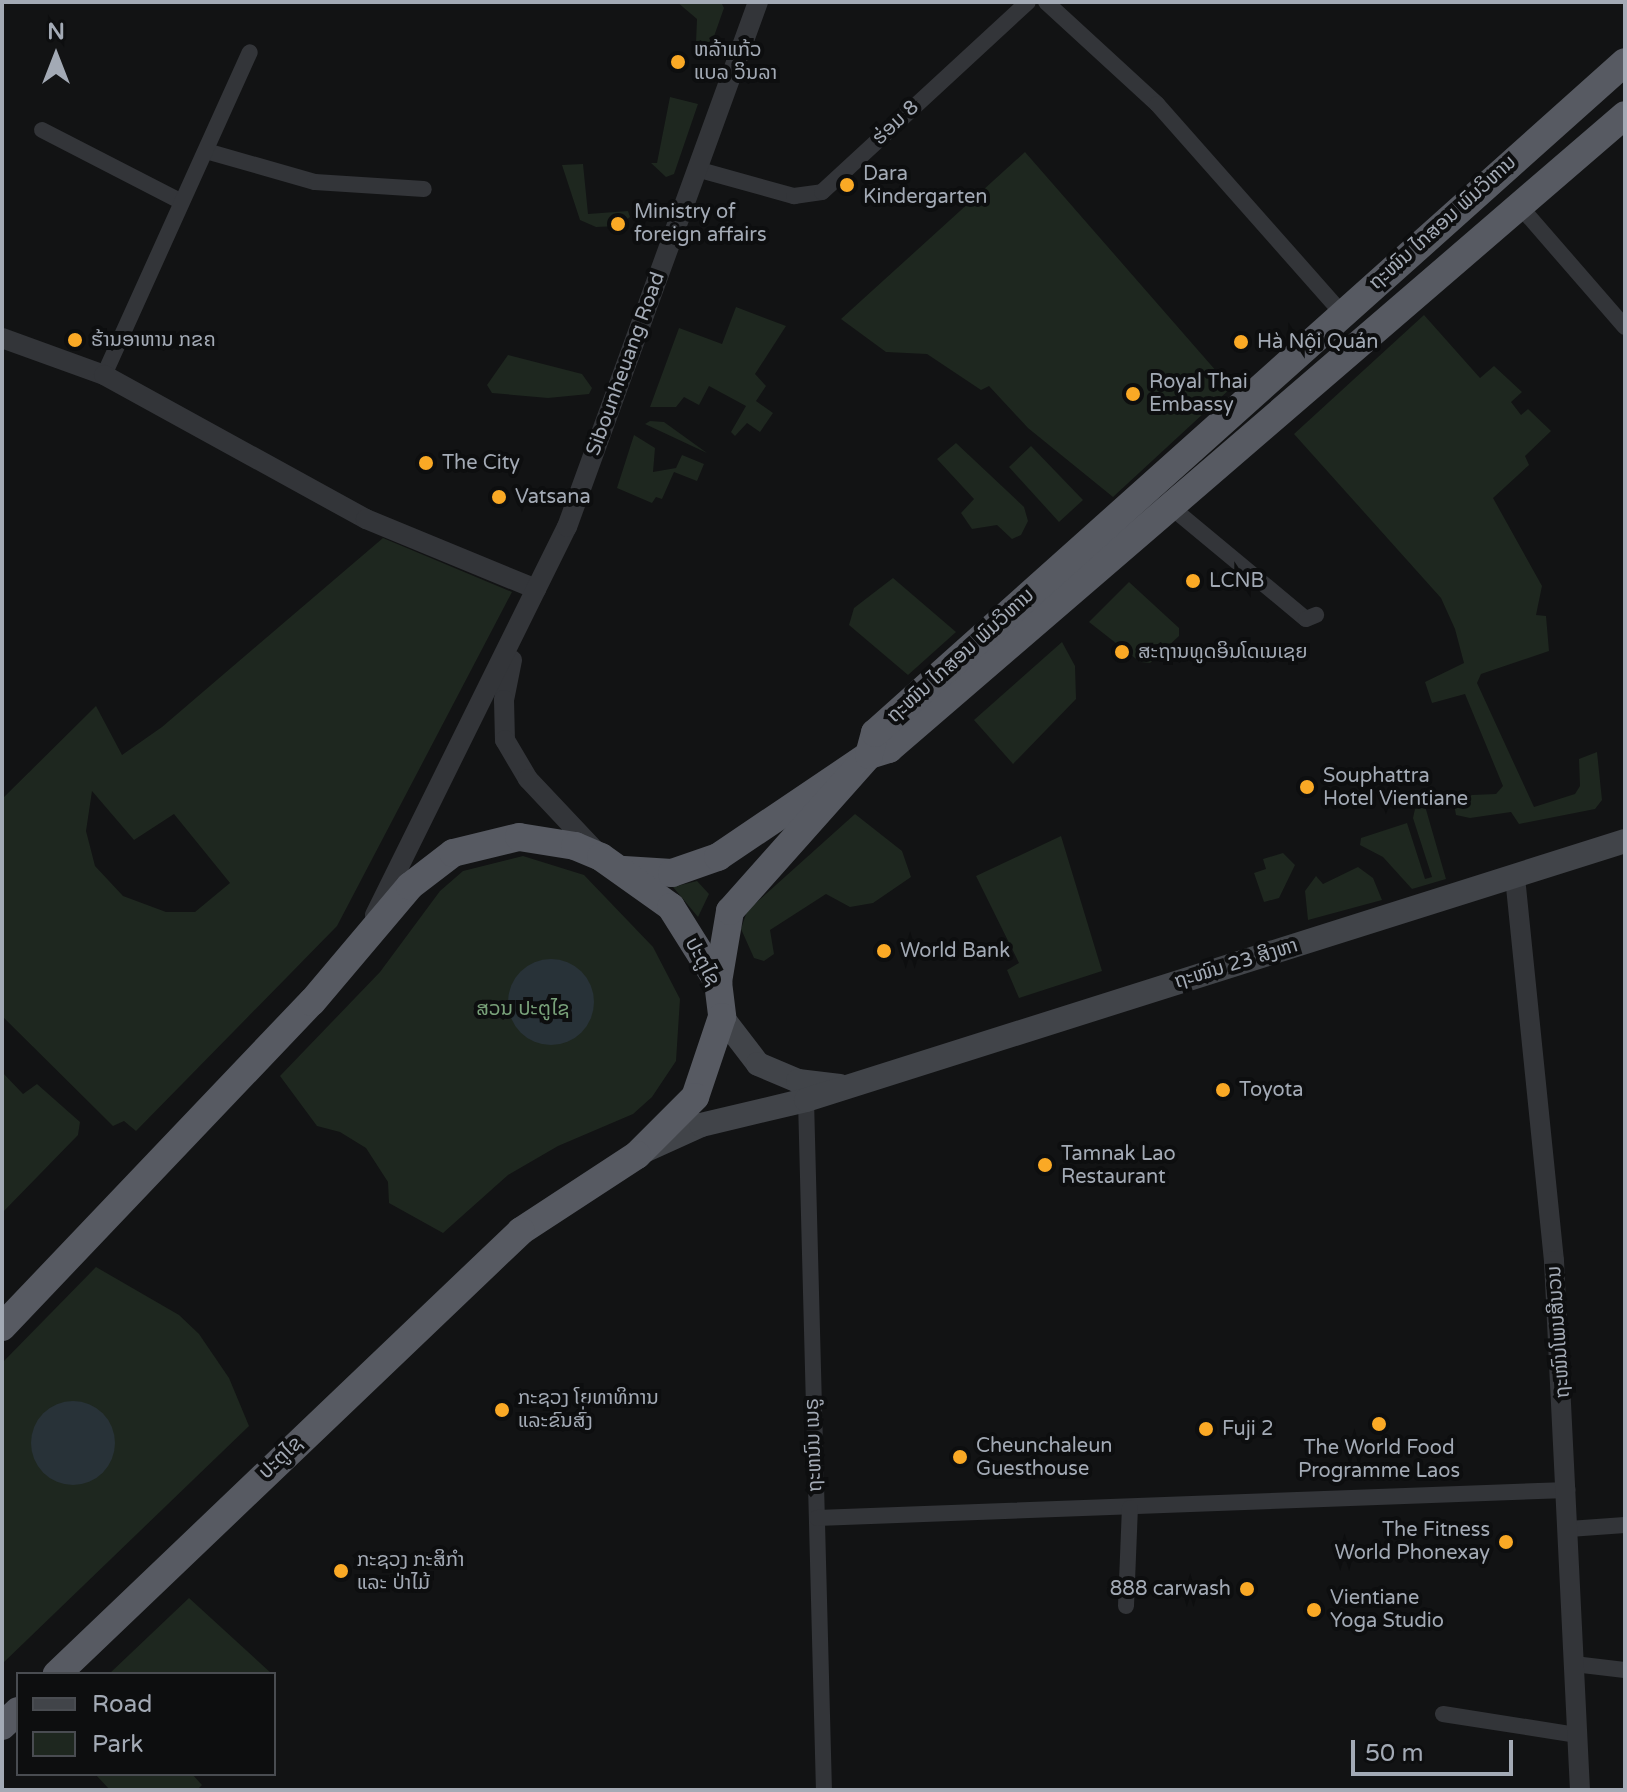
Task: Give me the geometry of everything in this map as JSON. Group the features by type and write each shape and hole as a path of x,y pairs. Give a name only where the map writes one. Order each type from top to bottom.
{"highway":[{"name":"ຖະໜົນ ໄກສອນ ພົມວິຫານ","path":"869,755 889,749 1008,631 1342,313 1625,62"},
{"name":"ຖະໜົນ ໄກສອນ ພົມວິຫານ","path":"1008,631 1171,507 1518,204 1625,115"},
{"path":"612,863 672,873 718,857 869,755"},
{"path":"718,982 730,911 869,755"},
{"name":"ປະຕູໄຊ","path":"2,1327 312,1002 366,933 410,886 453,853 519,837 575,846 612,863 671,907 718,982 722,1017 695,1097 637,1155 521,1231 59,1672"}],"main road":[{"name":"ຖະໜົນ 23 ສິງຫາ","path":"637,1155 701,1125 806,1100 1625,841"},
{"name":"ຖະໜົນ 23 ສິງຫາ","path":"722,1017 758,1064 798,1081 847,1087"}],"street":[{"name":"Sibounheuang Road","path":"366,933 518,633 567,527 700,170 758,2"},
{"name":"ຮ່ອມ 8","path":"700,170 794,196 822,192 1028,2"},
{"path":"1046,2 1157,104 1342,313"},
{"path":"104,375 250,52"},
{"path":"42,130 182,202"},
{"path":"206,151 315,182 424,189"},
{"path":"1518,204 1625,327"},
{"path":"2,338 104,375 366,519 536,589"},
{"path":"1171,507 1306,619 1316,615"},
{"name":"Sibounheuang Road","path":"518,633 504,700 505,740 528,779 612,863"},
{"name":"ຖະໜົນໂພນສີນວນ","path":"1515,877 1554,1261 1580,1790"},
{"name":"ຖະຫນົນ ເນຣູ","path":"806,1100 824,1790"},
{"path":"817,1518 1567,1490"},
{"path":"1126,1606 1130,1508"},
{"path":"1569,1529 1625,1525"},
{"path":"1574,1664 1625,1670"},
{"path":"1443,1714 1577,1735"}],"green space":[{"path":"677,2 721,2 724,8 712,42 696,43 697,19"},
{"path":"670,97 698,104 674,174 666,177 651,163 657,163"},
{"path":"1025,152 1231,388 1113,497 1028,428 989,386 981,390 927,354 886,352 841,319"},
{"path":"583,164 588,214 628,211 630,217 618,226 596,227 580,220 562,165"},
{"path":"736,307 786,326 755,374 766,386 756,401 773,413 760,432 747,423 735,436 731,432 746,406 709,386 699,405 684,397 676,407 650,407 679,328 722,344"},
{"path":"1424,315 1480,378 1494,366 1522,392 1511,402 1521,415 1528,409 1551,431 1525,456 1529,465 1493,498 1542,586 1536,615 1546,616 1549,651 1481,674 1477,683 1534,807 1575,794 1580,786 1579,759 1597,752 1602,800 1595,809 1519,824 1511,812 1470,818 1456,815 1454,804 1472,795 1496,794 1503,786 1465,694 1432,703 1425,682 1464,663 1455,629 1441,598 1294,434"},
{"path":"508,355 582,374 592,388 589,394 548,398 492,393 487,385"},
{"path":"650,421 664,422 707,453 645,424"},
{"path":"634,435 655,448 653,472 676,468 682,455 704,464 697,481 674,472 662,499 656,497 652,503 617,488"},
{"path":"956,443 1024,507 1028,521 1021,535 1012,539 997,525 972,529 961,513 974,499 937,459"},
{"path":"1031,446 1083,500 1059,522 1009,467"},
{"path":"383,538 512,592 337,926 136,1131 124,1121 113,1126 2,1016 2,799 96,706 122,755 162,727","holes":["92,791 134,840 174,814 230,883 195,912 166,912 123,896 95,866 86,831"]},
{"path":"893,578 956,632 908,675 849,625 854,608"},
{"path":"1129,582 1179,628 1179,636 1150,663 1140,662 1089,622"},
{"path":"1062,642 1075,666 1076,699 1013,764 974,720"},
{"path":"1425,806 1446,879 1412,889 1383,857 1360,845 1361,838 1407,823 1425,879 1432,877 1413,818 1415,809"},
{"path":"855,814 902,851 911,877 873,903 850,907 826,894 770,930 774,954 764,961 754,958 741,929 747,911"},
{"path":"1061,836 1102,971 1019,998 1007,970 1019,963 976,876"},
{"path":"1283,853 1295,865 1279,898 1264,902 1254,873 1266,869 1263,859"},
{"name":"ສວນ ປະຕູໄຊ","path":"523,856 584,875 653,947 680,999 676,1061 652,1097 633,1114 558,1146 508,1175 443,1233 389,1203 388,1182 366,1148 340,1132 317,1126 280,1076 380,972 440,891 463,871"},
{"path":"1358,867 1373,878 1382,900 1308,920 1305,891 1316,876 1323,884"},
{"path":"697,881 709,894 698,917 673,887"},
{"path":"2,1072 23,1094 37,1084 80,1122 78,1135 2,1213"},
{"path":"96,1267 179,1315 199,1334 229,1378 249,1426 2,1664 2,1363"},
{"path":"189,1598 270,1672 111,1672"},
{"path":"97,1776 194,1776 202,1785 197,1790 110,1790"}],"shaded area":[{"path":"551,959 567,963 581,972 590,986 594,1002 590,1018 581,1032 567,1041 551,1045 535,1041 521,1032 512,1018 508,1002 512,986 521,972 535,963"},
{"path":"73,1401 89,1404 103,1413 112,1427 115,1443 112,1459 103,1473 89,1482 73,1485 57,1482 43,1473 34,1459 31,1443 34,1427 43,1413 57,1404"}],"place":[{"name":"ຫລ້າແກ້ວ ແບລ ວິນລາ","path":"678,62"},
{"name":"Dara Kindergarten","path":"847,185"},
{"name":"Ministry of foreign affairs","path":"618,224"},
{"name":"ຮ້ານອາຫານ ກຂຄ","path":"75,340"},
{"name":"Hà Nội Quán","path":"1241,342"},
{"name":"Royal Thai Embassy","path":"1133,394"},
{"name":"The City","path":"426,463"},
{"name":"Vatsana","path":"499,497"},
{"name":"LCNB","path":"1193,581"},
{"name":"ສະຖານທູດອິນໂດເນເຊຍ","path":"1122,652"},
{"name":"Souphattra Hotel Vientiane","path":"1307,787"},
{"name":"World Bank","path":"884,951"},
{"name":"Toyota","path":"1223,1090"},
{"name":"Tamnak Lao Restaurant","path":"1045,1165"},
{"name":"ກະຊວງ ໂຍທາທິການ ແລະຂົນສົ່ງ","path":"502,1410"},
{"name":"The World Food Programme Laos","path":"1379,1424"},
{"name":"Fuji 2","path":"1206,1429"},
{"name":"Cheunchaleun Guesthouse","path":"960,1457"},
{"name":"The Fitness World Phonexay","path":"1506,1542"},
{"name":"ກະຊວງ ກະສິກຳ ແລະ ປ່າໄມ້","path":"341,1571"},
{"name":"888 carwash","path":"1247,1589"},
{"name":"Vientiane Yoga Studio","path":"1314,1610"}]}
